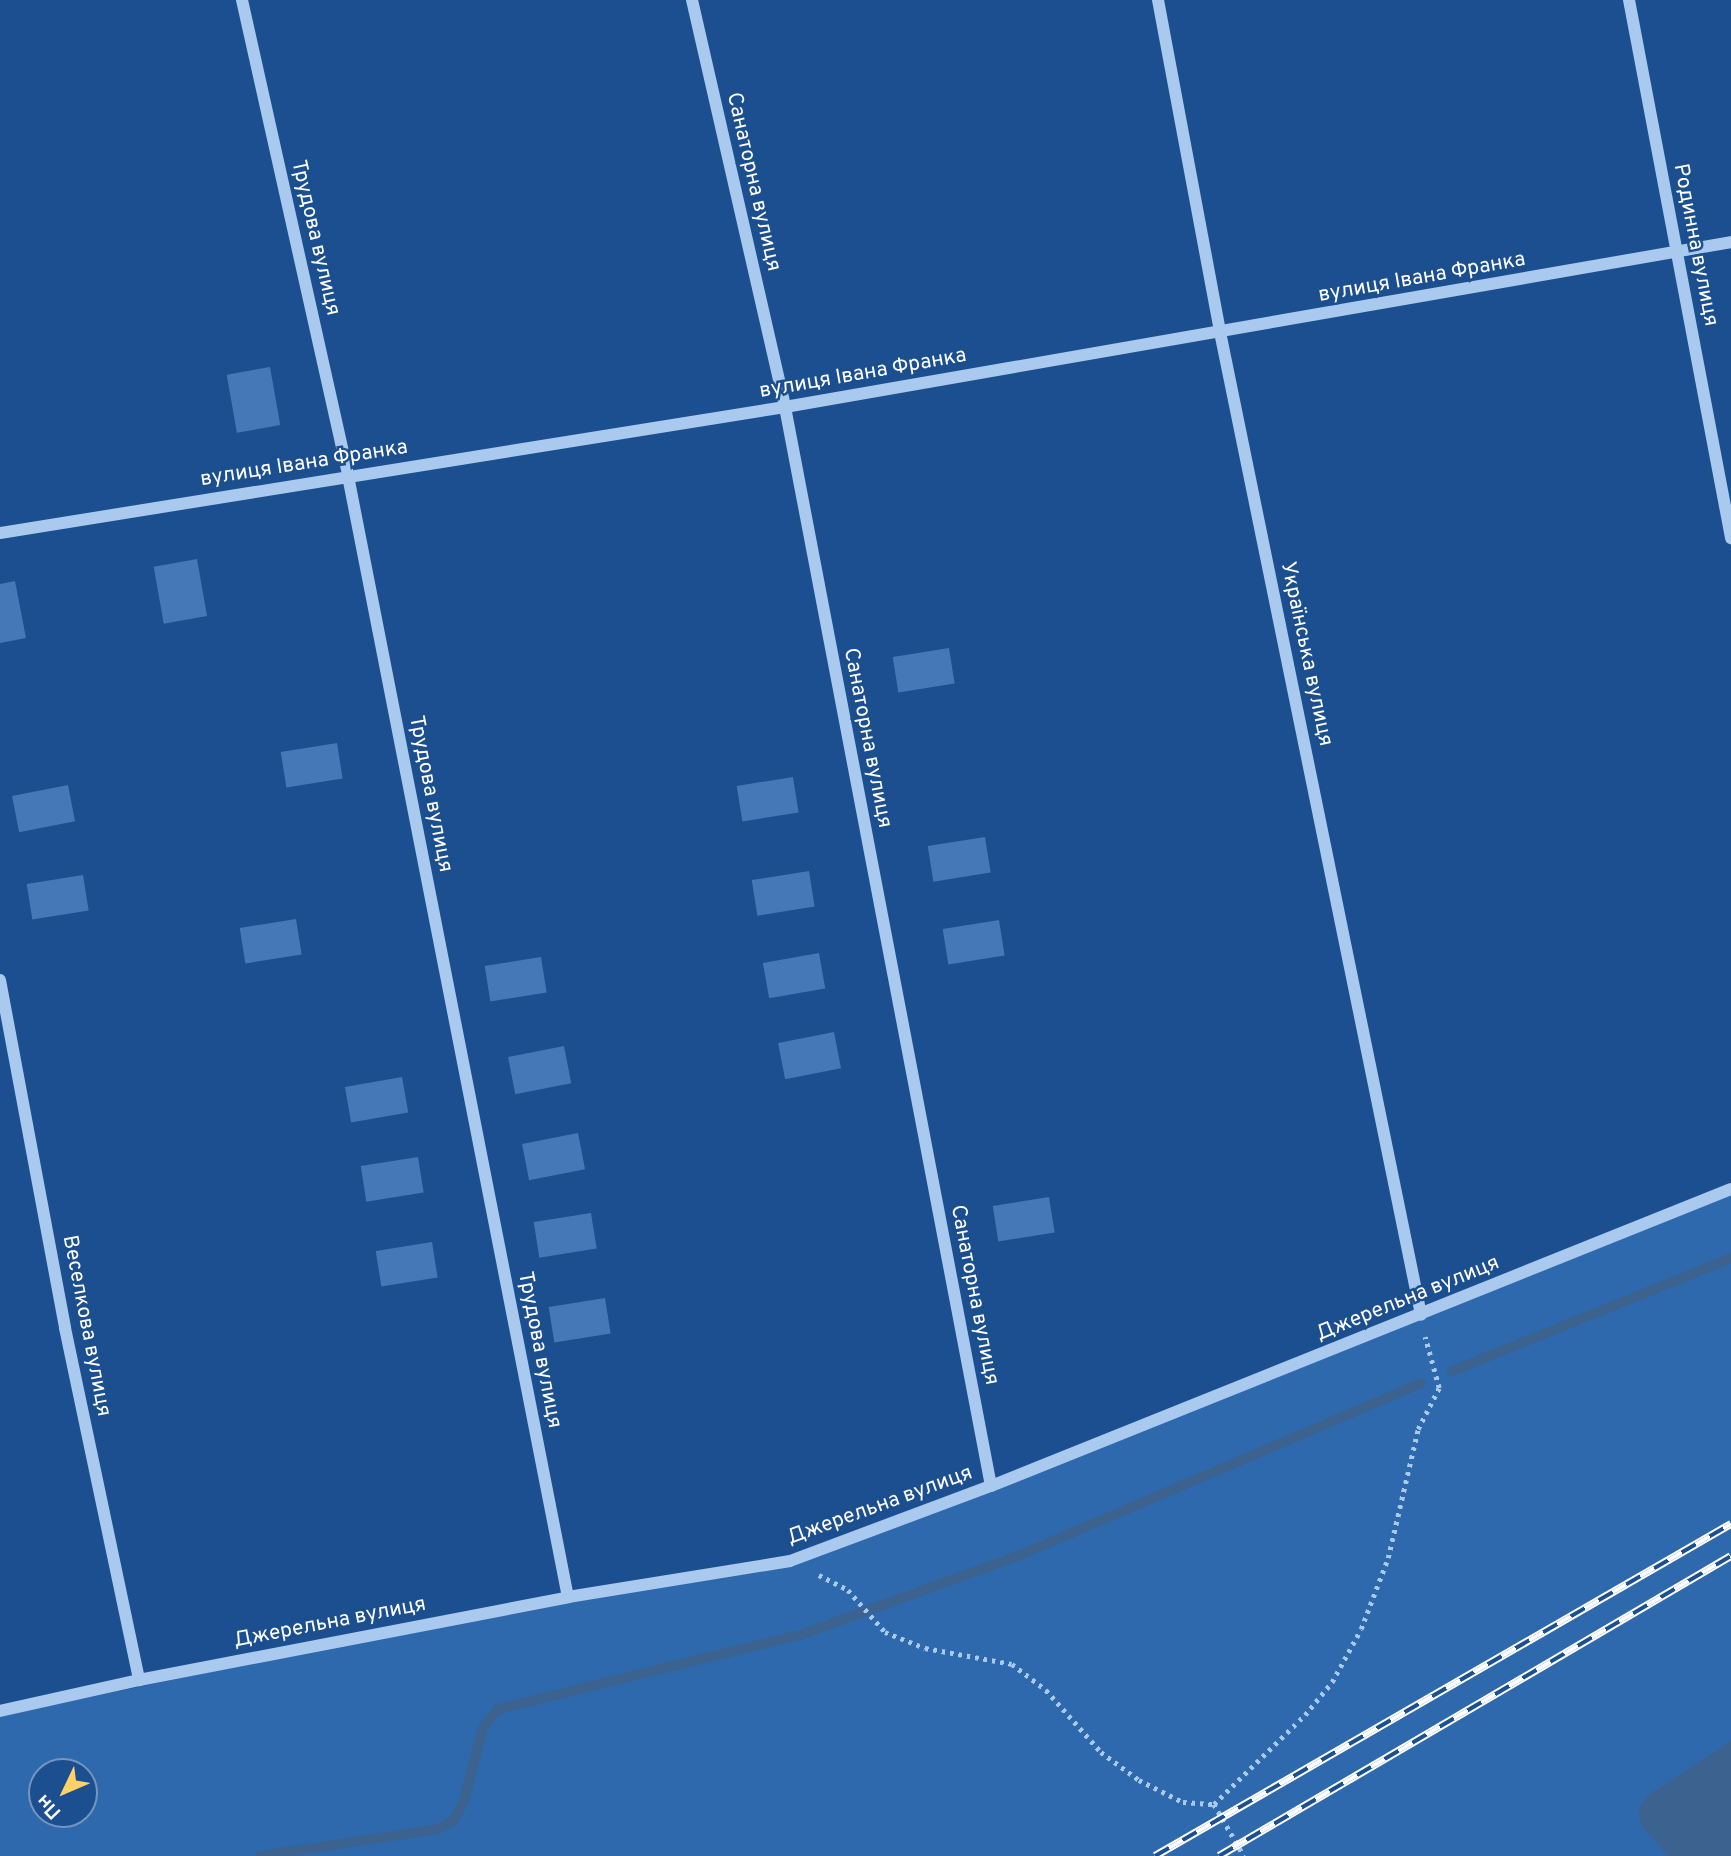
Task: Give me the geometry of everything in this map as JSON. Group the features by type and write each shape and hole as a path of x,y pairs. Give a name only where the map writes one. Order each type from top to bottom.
{"street":[{"name":"Трудова вулиця","path":"242,0 348,476 568,1597"},
{"name":"Санаторна вулиця","path":"692,0 785,407 990,1486"},
{"name":"Українська вулиця","path":"1158,0 1220,332 1421,1315"},
{"name":"Родинна вулиця","path":"1629,0 1731,538"},
{"name":"вулиця Івана Франка","path":"0,533 785,407 1731,242"},
{"name":"Веселкова вулиця","path":"0,980 65,1328 139,1680"},
{"name":"Джерельна вулиця","path":"0,1711 139,1680 568,1597 790,1561 990,1486 1731,1189"}],"path":[{"path":"790,1561 848,1590 861,1603 869,1619 885,1632 925,1648 1012,1664 1046,1690 1101,1752 1139,1780 1183,1802 1214,1804 1305,1715 1332,1682 1361,1629 1388,1558 1418,1429 1439,1388 1430,1365 1421,1315"},
{"path":"1214,1804 1244,1856"}],"shaded area":[{"path":"1731,1189 1731,1856 0,1856 0,1716 568,1597 790,1561"},
{"path":"1731,1741 1731,1856 1668,1856 1642,1826 1638,1810 1648,1795"}],"building":[{"path":"270,367 280,425 237,433 227,375"},
{"path":"197,559 207,616 164,624 154,567"},
{"path":"15,581 26,638 0,643 0,584"},
{"path":"949,648 955,684 898,692 893,657"},
{"path":"337,743 343,779 286,787 281,752"},
{"path":"793,777 799,813 742,821 737,786"},
{"path":"68,785 75,821 19,832 12,796"},
{"path":"985,837 991,873 933,882 928,846"},
{"path":"809,871 815,907 757,916 752,880"},
{"path":"83,875 89,911 32,919 27,884"},
{"path":"296,919 302,955 245,963 240,928"},
{"path":"999,920 1005,956 948,964 943,929"},
{"path":"819,953 825,988 769,998 763,963"},
{"path":"541,957 547,993 490,1001 485,966"},
{"path":"834,1032 841,1068 785,1079 778,1043"},
{"path":"564,1046 571,1083 515,1094 508,1057"},
{"path":"402,1077 408,1112 351,1123 345,1087"},
{"path":"578,1133 585,1169 529,1180 522,1144"},
{"path":"418,1157 424,1193 366,1202 361,1166"},
{"path":"1049,1197 1055,1233 998,1241 993,1206"},
{"path":"591,1213 597,1249 539,1258 534,1222"},
{"path":"432,1242 438,1278 381,1286 376,1251"},
{"path":"605,1298 611,1334 554,1342 549,1307"}],"waterway":[{"path":"1452,1371 1731,1258"},
{"path":"260,1856 438,1829 454,1820 464,1801 483,1727 498,1709 803,1634 1020,1555 1421,1383"}],"railway":[{"path":"1155,1856 1731,1524"},
{"path":"1219,1856 1731,1556"}]}
